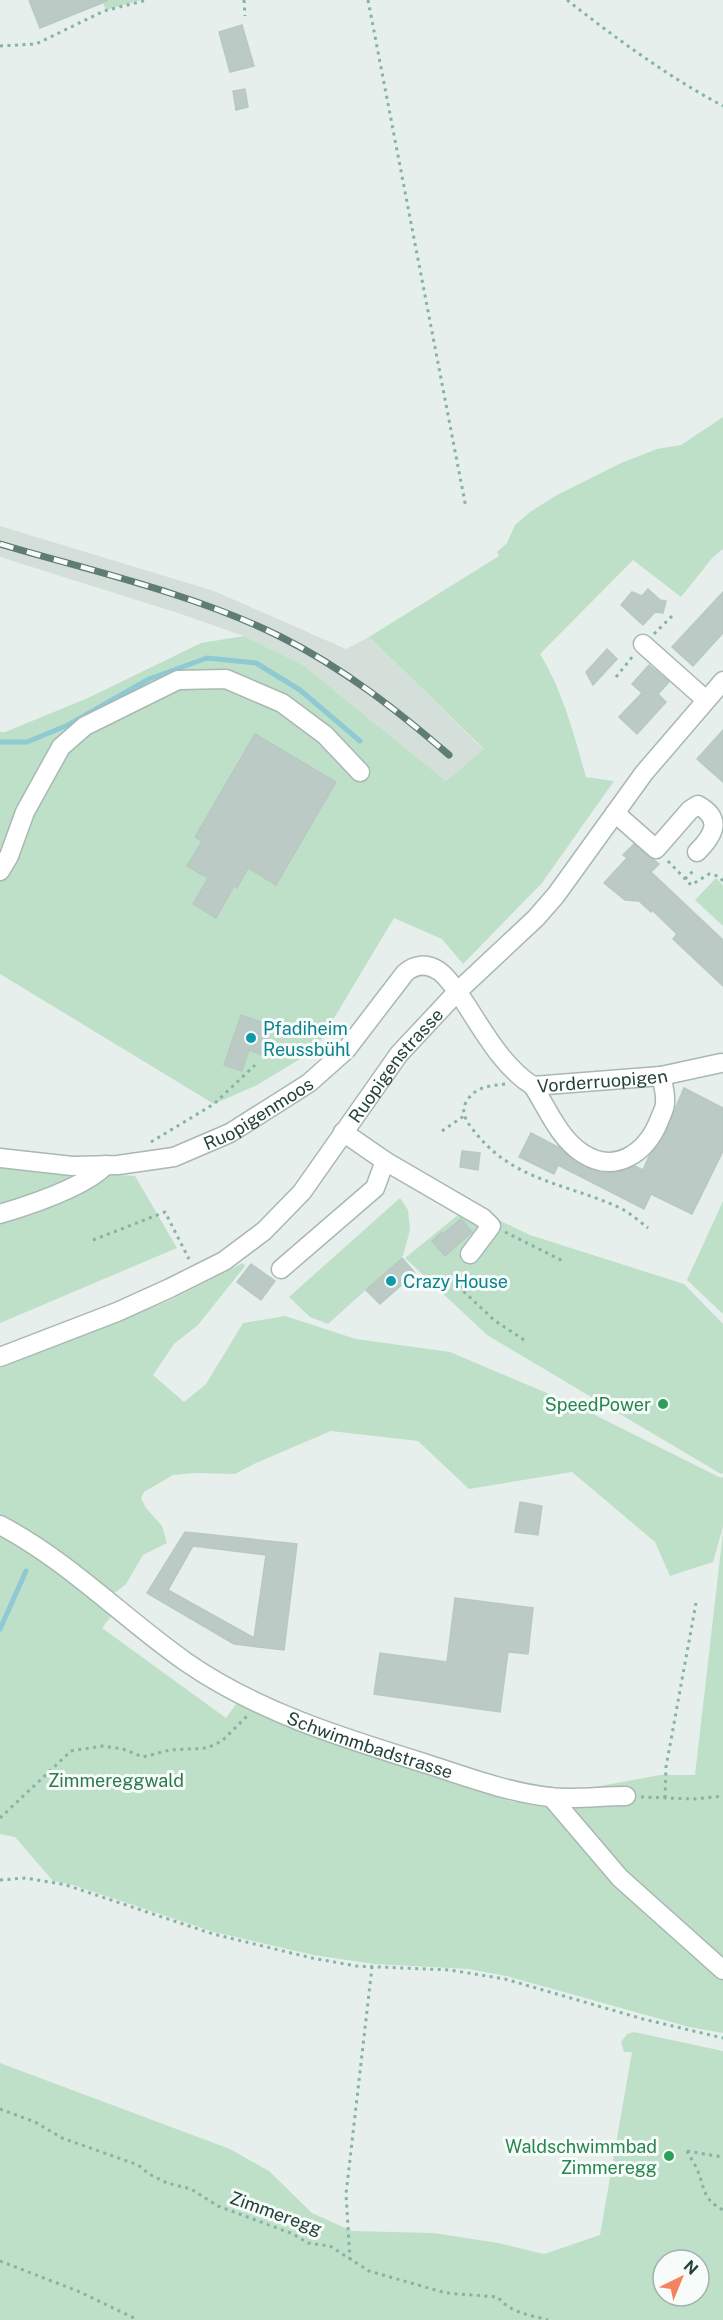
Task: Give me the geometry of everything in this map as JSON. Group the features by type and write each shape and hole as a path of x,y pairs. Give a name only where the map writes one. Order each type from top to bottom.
{"street":[{"path":"643,644 706,700"},
{"path":"0,871 9,856 25,812 62,747 85,726 178,680 226,679 282,703 325,735 360,772"},
{"name":"Ruopigenstrasse","path":"0,1357 117,1312 224,1261 264,1232 290,1207 399,1054 457,992 537,918 644,773 723,681"},
{"path":"615,813 656,849 690,810 698,805 706,809 716,824 714,832 696,852"},
{"name":"Ruopigenmoos","path":"0,1158 72,1166 106,1165 174,1157 230,1134 309,1083 346,1050 411,967 430,966 440,971 457,992"},
{"name":"Vorderruopigen","path":"457,992 508,1065 526,1081 661,1076 721,1063"},
{"path":"526,1081 565,1138 591,1157 610,1161 637,1153 651,1139 666,1104 661,1076"},
{"path":"343,1132 385,1161 483,1218 490,1226 470,1254"},
{"path":"281,1269 375,1188 385,1161"},
{"path":"0,1214 38,1201 93,1176 106,1165"},
{"name":"Schwimmbadstrasse","path":"0,1525 51,1556 185,1661 255,1701 294,1719 360,1744 498,1787 551,1797 626,1796"},
{"path":"551,1797 620,1878 723,1970"}],"path":[{"path":"0,46 36,44 104,11 147,0"},
{"path":"244,0 245,16"},
{"path":"368,0 466,508"},
{"path":"567,0 620,41 689,88 723,106"},
{"path":"656,849 691,885 709,874 718,876 723,881"},
{"path":"143,1148 214,1104 255,1065"},
{"path":"526,1081 486,1086 472,1093 463,1109 464,1116 479,1137 498,1155 532,1177 619,1208 648,1228"},
{"path":"442,1131 464,1116"},
{"path":"93,1240 165,1212 181,1244"},
{"path":"490,1226 565,1262"},
{"path":"470,1254 460,1288 494,1320 524,1340"},
{"path":"665,1798 666,1767 696,1603"},
{"path":"0,1818 71,1751 102,1746 123,1749 143,1757 170,1750 207,1748 222,1741 239,1726 246,1719 255,1701"},
{"path":"626,1796 693,1799 723,1796"},
{"path":"0,1880 26,1878 66,1885 213,1934 312,1958 356,1966 473,1972 530,1985 643,2019 723,2038"},
{"path":"350,2260 346,2194 372,1966"},
{"name":"Zimmeregg","path":"0,2109 35,2122 62,2138 138,2165 149,2174 167,2183 191,2189 218,2206 293,2234 308,2244 330,2246 369,2271 446,2293 498,2297 505,2306 520,2313 549,2320"},
{"path":"723,2157 687,2151 697,2169 706,2196 712,2204 723,2210"},
{"path":"0,2261 80,2292 138,2320"}],"shaded area":[{"path":"0,526 214,591 346,649 369,637 484,750 446,781 303,665 244,636 0,557"}],"green space":[{"path":"102,0 141,0 106,10"},
{"path":"723,417 723,549 713,557 681,597 633,560 540,654 561,698 586,777 614,781 542,883 463,964 442,939 394,918 315,1050 257,1085 214,1104 0,974 0,732 5,732 88,698 201,643 244,636 303,665 446,781 484,749 369,637 499,556 497,552 507,543 515,525 530,512 557,495 621,463 657,449 681,445"},
{"path":"716,878 723,885 723,926 695,900"},
{"path":"0,1167 135,1176 177,1248 0,1323"},
{"path":"400,1198 408,1210 410,1230 403,1256 328,1324 310,1317 289,1297"},
{"path":"723,1201 723,1314 687,1280"},
{"name":"SpeedPower","path":"469,1206 530,1235 684,1284 723,1324 723,1473 721,1474 487,1335 405,1258"},
{"path":"243,1263 245,1266 198,1325 174,1344 153,1375 184,1402 206,1384 243,1323 285,1316 356,1339 450,1352 575,1405 723,1477 723,1527 713,1562 670,1576 655,1542 572,1472 469,1489 418,1441 331,1431 235,1474 173,1475 144,1492 141,1498 146,1508 162,1526 167,1543 143,1555 126,1584 116,1592 112,1592 68,1559 0,1517 0,1368 173,1299"},
{"name":"Zimmereggwald","path":"723,1532 723,2033 689,2027 506,1976 468,1969 374,1964 313,1955 214,1932 73,1885 53,1881 15,1837 0,1834 0,1534 64,1574 113,1614 102,1628 226,1718 237,1703 314,1735 513,1802 660,1775 695,1775"},
{"path":"634,2032 723,2051 723,2320 0,2320 0,2063 230,2149 269,2171 312,2213 352,2231 434,2233 498,2243 544,2254 600,2235 632,2052 624,2052 621,2042 627,2034"}],"building":[{"path":"29,0 107,0 107,1 40,28"},
{"path":"242,25 254,66 230,72 219,32"},
{"path":"245,89 248,107 236,110 233,91"},
{"path":"648,589 660,600 666,601 663,613 655,612 643,625 621,605 632,592 642,596"},
{"path":"723,592 723,633 693,666 672,647"},
{"path":"607,649 617,659 593,685 586,672"},
{"path":"649,665 669,682 658,694 666,702 637,734 619,717 642,693 632,684"},
{"path":"723,730 723,782 697,759"},
{"path":"255,734 336,782 276,885 248,868 237,888 234,886 216,918 193,904 208,878 187,866 202,841 195,837"},
{"path":"634,844 659,864 651,872 723,940 723,986 673,939 677,934 652,910 651,912 639,901 625,900 604,883 627,858 623,855"},
{"name":"Pfadiheim Reussbühl","path":"241,1015 272,1026 262,1055 249,1050 242,1071 224,1065"},
{"path":"684,1088 723,1108 723,1151 692,1214 651,1194 644,1209 558,1165 554,1174 519,1157 531,1133 560,1148 575,1162 592,1170 604,1173 618,1172 635,1166 643,1170 650,1154 663,1137"},
{"path":"462,1151 480,1153 478,1170 460,1167"},
{"path":"461,1219 472,1232 445,1256 432,1241"},
{"name":"Crazy House","path":"402,1258 415,1273 380,1304 366,1290"},
{"path":"251,1264 275,1281 261,1300 237,1282"},
{"path":"520,1502 542,1506 538,1535 515,1532"},
{"path":"185,1532 297,1544 284,1650 234,1644 147,1593","holes":["193,1546 266,1555 254,1638 168,1590"]},
{"path":"455,1598 533,1608 528,1654 508,1652 500,1712 374,1694 380,1653 447,1662"}],"waterway":[{"path":"0,742 27,742 68,725 149,679 207,658 256,663 300,690 360,741"},
{"path":"0,1629 26,1571"}],"railway":[{"path":"0,544 179,596 214,608 281,637 348,676 410,722 449,755"}],"place":[{"name":"Pfadiheim Reussbühl","path":"251,1038"},
{"name":"Crazy House","path":"391,1281"},
{"name":"SpeedPower","path":"663,1404"},
{"name":"Waldschwimmbad Zimmeregg","path":"669,2156"}]}
